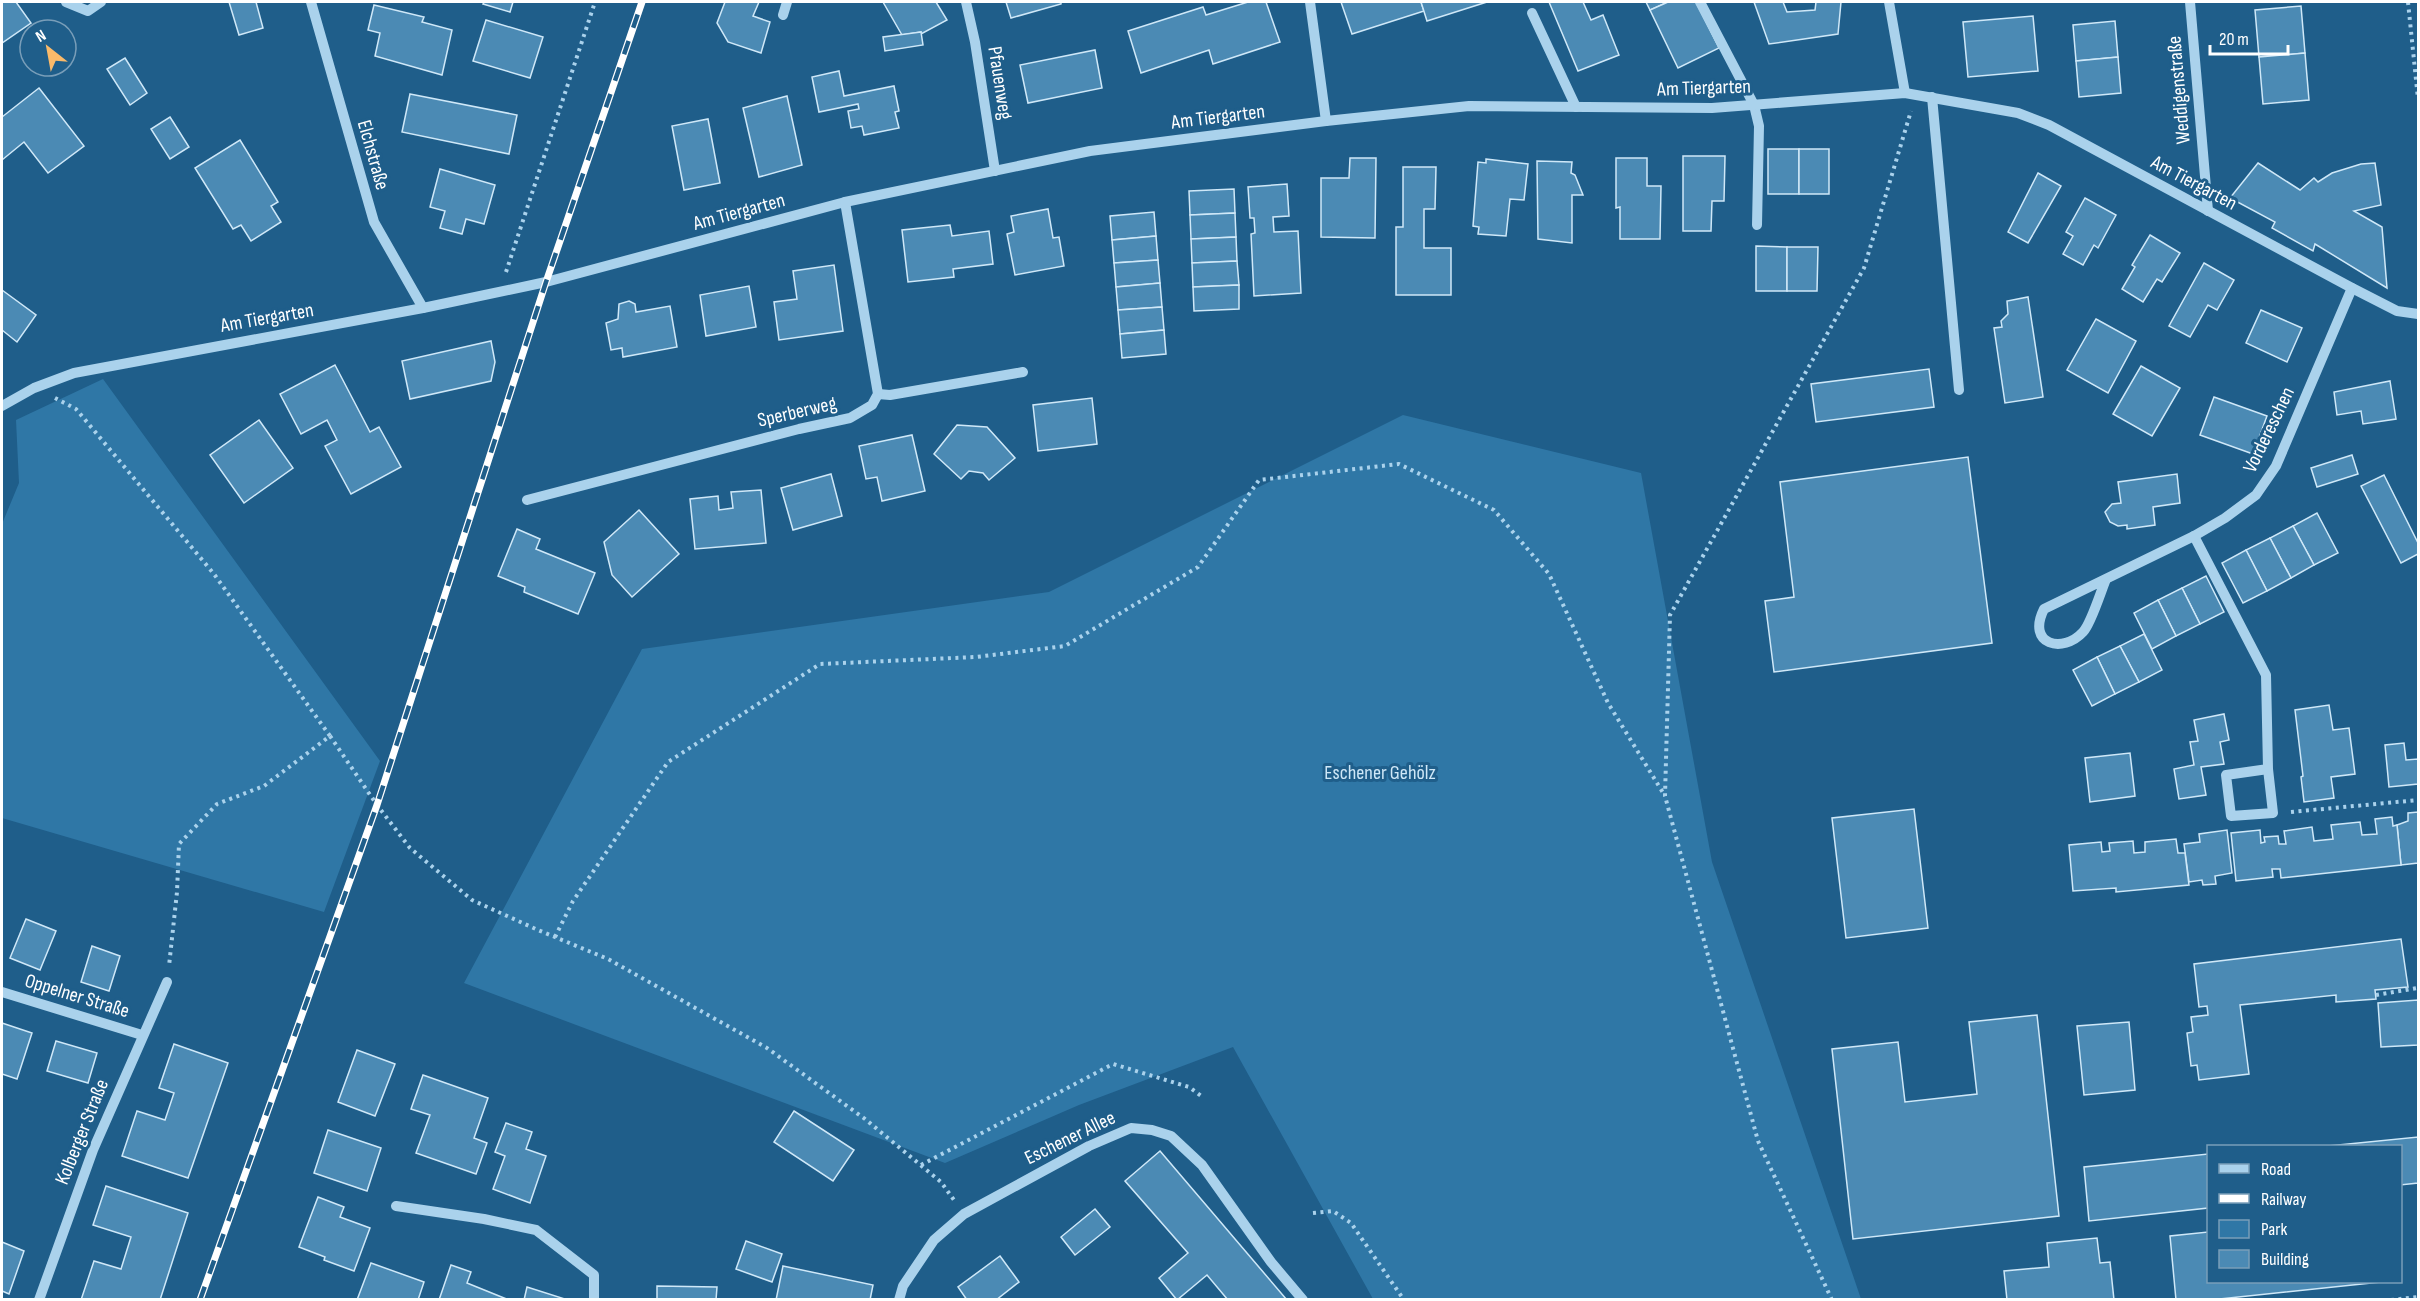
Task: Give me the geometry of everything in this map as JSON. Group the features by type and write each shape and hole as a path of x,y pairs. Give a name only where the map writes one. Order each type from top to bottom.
{"street":[{"path":"66,2 88,11 101,2"},
{"name":"Elchstraße","path":"311,2 374,222 423,308"},
{"path":"783,15 787,2"},
{"name":"Pfauenweg","path":"966,2 975,42 995,171"},
{"path":"1310,2 1326,121"},
{"path":"1700,2 1754,105 1759,126 1757,225"},
{"path":"1889,2 1910,94"},
{"name":"Weddigenstraße","path":"2190,2 2208,211"},
{"path":"1532,13 1576,106"},
{"name":"Am Tiergarten","path":"2,406 34,388 74,373 423,308 546,282 845,202 995,171 1090,152 1326,121 1469,106 1712,108 1910,94 2018,113 2049,125 2397,311 2418,314"},
{"path":"1932,97 1959,390"},
{"path":"845,202 878,394 890,395 1023,372"},
{"name":"Vordereschen","path":"2106,579 2084,632 2071,640 2058,644 2045,641 2038,632 2038,620 2044,609 2194,536 2225,518 2256,495 2276,465 2352,288"},
{"name":"Sperberweg","path":"527,500 787,432 850,418 872,405 878,394"},
{"path":"2194,536 2266,675 2268,769 2273,813 2231,816 2226,775 2268,769"},
{"name":"Kolberger Straße","path":"39,1299 89,1160 167,982"},
{"name":"Oppelner Straße","path":"2,992 142,1035"},
{"name":"Eschener Allee","path":"899,1299 903,1286 934,1240 964,1214 1089,1146 1131,1128 1152,1130 1171,1136 1202,1165 1271,1262 1303,1299"},
{"path":"396,1206 484,1219 536,1230 594,1275 594,1299"}],"path":[{"path":"500,291 595,2"},
{"path":"2409,2 2418,99"},
{"path":"1665,796 1670,615 1864,268 1910,94"},
{"path":"34,388 76,409 214,574 377,805 410,848 472,900 608,959 767,1048 865,1119 921,1165 941,1182 964,1214"},
{"path":"555,937 573,901 668,762 820,664 976,657 1065,646 1198,567 1259,480 1400,464 1494,510 1549,574 1608,703 1665,796 1758,1141 1832,1299"},
{"path":"167,982 177,892 179,844 217,804 264,786 330,736"},
{"path":"2273,813 2418,800"},
{"path":"2376,995 2418,988"},
{"path":"921,1165 1113,1064 1189,1087 1204,1098"},
{"path":"1312,1213 1333,1211 1350,1223 1404,1299"},
{"path":"2391,1299 2418,1297"}],"green space":[{"path":"103,379 380,761 324,912 2,818 2,524 19,483 16,420"},
{"name":"Eschener Gehölz","path":"1403,415 1641,473 1712,862 1861,1299 1373,1299 1233,1047 1079,1105 945,1163 464,983 642,649 1049,592"}],"building":[{"path":"2,2 16,2 27,18 18,18 18,32 2,43"},
{"path":"229,2 256,2 263,28 239,35"},
{"path":"484,2 513,2 510,12 483,4"},
{"path":"725,2 759,2 753,16 770,22 761,53 728,42 717,23"},
{"path":"883,2 936,2 947,20 921,34 921,32 902,35"},
{"path":"1006,2 1061,2 1061,4 1011,18"},
{"path":"1248,2 1266,2 1280,42 1213,64 1209,50 1141,73 1128,31 1203,7 1206,15"},
{"path":"1341,2 1421,2 1424,11 1352,34"},
{"path":"1421,2 1487,2 1427,21"},
{"path":"1549,2 1583,2 1591,20 1603,15 1619,55 1578,71"},
{"path":"1646,2 1668,2 1650,10"},
{"path":"1668,2 1696,2 1719,48 1678,68 1650,10"},
{"path":"1754,2 1783,2 1787,12 1815,10 1816,2 1841,2 1838,34 1769,44"},
{"path":"374,5 424,17 422,22 452,30 442,75 375,56 380,33 368,30"},
{"path":"2301,6 2305,53 2259,57 2255,10"},
{"path":"2033,16 2038,71 1968,77 1963,22"},
{"path":"486,20 543,37 530,78 473,61"},
{"path":"2115,21 2118,57 2076,61 2073,25"},
{"path":"921,32 923,45 885,51 883,37"},
{"path":"1095,50 1102,88 1028,103 1020,65"},
{"path":"2305,53 2309,100 2263,104 2259,57"},
{"path":"2118,57 2121,93 2079,97 2076,61"},
{"path":"125,58 147,93 130,105 107,69"},
{"path":"839,71 844,96 894,86 899,111 895,112 899,128 864,135 862,126 851,128 848,111 859,109 858,104 819,112 812,77"},
{"path":"39,88 84,146 48,173 24,142 2,160 2,117"},
{"path":"410,94 517,115 509,154 402,132"},
{"path":"787,96 802,165 759,177 743,108"},
{"path":"170,117 189,147 170,159 151,129"},
{"path":"708,119 720,183 684,190 672,126"},
{"path":"240,140 278,202 271,206 281,222 251,241 241,225 233,229 195,168"},
{"path":"1768,149 1799,149 1799,194 1768,194"},
{"path":"1799,149 1829,149 1829,194 1799,194"},
{"path":"1683,156 1725,156 1724,201 1712,201 1711,231 1683,231"},
{"path":"1350,158 1376,158 1375,238 1321,237 1321,178 1349,178"},
{"path":"1616,158 1647,158 1647,186 1661,186 1660,239 1620,239 1620,207 1616,208"},
{"path":"1486,159 1528,164 1524,200 1510,199 1506,236 1478,234 1479,227 1473,226 1478,162 1486,163"},
{"path":"1537,161 1572,162 1571,173 1575,175 1583,195 1572,195 1572,243 1538,239"},
{"path":"2258,163 2300,190 2314,178 2318,182 2332,173 2361,164 2375,163 2381,205 2354,211 2382,227 2387,288 2315,244 2313,251 2272,228 2275,222 2230,198"},
{"path":"1403,167 1436,167 1435,209 1424,209 1424,248 1451,248 1451,295 1396,295 1396,227 1403,227"},
{"path":"440,169 495,185 484,224 466,219 462,234 440,228 445,211 430,207"},
{"path":"2038,173 2061,186 2028,243 2008,232"},
{"path":"1287,184 1289,216 1273,217 1274,232 1298,231 1301,293 1254,296 1251,234 1255,233 1254,218 1250,218 1248,187"},
{"path":"1234,189 1235,213 1190,215 1189,191"},
{"path":"2085,198 2116,215 2098,248 2094,245 2083,265 2063,254 2073,236 2066,232"},
{"path":"1048,209 1053,238 1059,237 1064,266 1015,275 1007,234 1014,232 1011,216"},
{"path":"1154,212 1156,236 1112,240 1110,216"},
{"path":"1235,213 1236,237 1191,239 1190,215"},
{"path":"950,225 952,236 989,231 993,264 953,269 954,277 908,282 902,230"},
{"path":"2150,235 2180,253 2162,282 2157,279 2143,302 2122,289 2135,267 2132,265"},
{"path":"1156,236 1158,260 1114,263 1112,240"},
{"path":"1236,237 1237,261 1192,263 1191,239"},
{"path":"1756,246 1787,247 1787,291 1756,291"},
{"path":"1787,247 1818,247 1817,291 1787,291"},
{"path":"1158,260 1160,283 1116,287 1114,263"},
{"path":"1237,261 1239,285 1193,287 1192,263"},
{"path":"2204,263 2234,280 2217,310 2208,305 2190,337 2169,326"},
{"path":"834,265 843,331 779,340 774,302 797,299 793,271"},
{"path":"1160,283 1162,307 1118,310 1116,287"},
{"path":"1239,285 1239,309 1194,311 1193,287"},
{"path":"749,286 756,327 706,336 700,295"},
{"path":"2,290 36,315 17,342 2,330"},
{"path":"2028,297 2043,397 2005,403 1994,328 2002,327 2001,321 2008,314 2007,301"},
{"path":"629,301 635,304 636,312 670,306 677,347 623,357 622,348 611,350 606,323 618,319 619,304"},
{"path":"1162,307 1164,330 1120,334 1118,310"},
{"path":"2261,310 2302,328 2287,362 2246,343"},
{"path":"2096,319 2136,341 2108,393 2067,370"},
{"path":"1164,330 1166,354 1122,358 1120,334"},
{"path":"491,341 495,362 491,381 410,399 402,361"},
{"path":"335,365 370,432 379,427 401,467 351,494 325,446 337,440 327,420 301,434 280,394"},
{"path":"2141,366 2180,388 2152,436 2113,414"},
{"path":"1929,369 1934,407 1816,422 1811,384"},
{"path":"2390,381 2396,419 2363,424 2361,411 2337,415 2334,392"},
{"path":"2214,397 2267,416 2253,454 2200,435"},
{"path":"1092,398 1097,444 1038,451 1033,405"},
{"path":"259,420 293,468 244,503 210,455"},
{"path":"957,425 987,427 1015,458 989,480 983,473 969,471 961,479 934,454"},
{"path":"912,435 925,491 882,501 877,477 866,479 859,446"},
{"path":"2352,455 2358,474 2317,487 2311,468"},
{"path":"1968,457 1992,643 1774,672 1765,601 1794,597 1780,482"},
{"path":"831,474 842,516 793,530 781,488"},
{"path":"2177,474 2180,503 2153,507 2155,525 2127,529 2127,525 2118,526 2110,522 2105,512 2112,504 2121,503 2118,482"},
{"path":"2384,475 2418,543 2418,554 2401,563 2361,486"},
{"path":"761,490 766,543 695,549 690,499 718,496 719,510 733,508 731,492"},
{"path":"639,510 679,554 632,597 612,575 604,542"},
{"path":"2317,513 2338,553 2314,565 2293,526"},
{"path":"2293,526 2314,565 2291,578 2270,538"},
{"path":"517,529 540,539 536,549 595,573 578,614 524,592 525,587 498,576"},
{"path":"2270,538 2291,578 2267,591 2246,550"},
{"path":"2246,550 2267,591 2243,603 2222,563"},
{"path":"2206,576 2224,612 2200,624 2182,588"},
{"path":"2182,588 2200,624 2176,636 2158,600"},
{"path":"2158,600 2176,636 2152,649 2134,613"},
{"path":"2144,634 2162,670 2139,682 2120,646"},
{"path":"2120,646 2139,682 2115,694 2097,657"},
{"path":"2097,657 2115,694 2092,706 2073,670"},
{"path":"2329,705 2333,730 2349,728 2355,774 2331,777 2334,798 2304,802 2295,710"},
{"path":"2224,714 2229,740 2220,742 2224,764 2201,767 2206,795 2179,799 2174,769 2194,765 2190,742 2198,741 2194,720"},
{"path":"2404,743 2406,760 2418,759 2418,784 2389,787 2385,745"},
{"path":"2130,753 2135,796 2090,802 2085,758"},
{"path":"1914,809 1928,928 1846,938 1832,818"},
{"path":"2418,812 2418,863 2401,865 2397,825 2408,821 2408,813"},
{"path":"2392,817 2393,826 2397,825 2401,865 2281,878 2280,869 2272,869 2273,877 2236,881 2231,833 2260,830 2261,843 2265,842 2264,837 2278,836 2279,844 2286,844 2284,831 2312,827 2314,841 2333,839 2331,825 2360,822 2362,835 2377,834 2375,819"},
{"path":"2227,830 2232,873 2215,876 2216,884 2203,885 2202,880 2189,882 2184,844 2200,842 2199,834"},
{"path":"2176,839 2178,853 2185,853 2189,885 2116,892 2116,888 2073,891 2069,845 2101,842 2102,852 2110,851 2109,843 2133,841 2134,853 2145,852 2145,842"},
{"path":"26,919 56,931 40,970 10,958"},
{"path":"2401,939 2408,987 2375,990 2376,999 2336,1002 2336,995 2240,1005 2249,1074 2199,1080 2197,1065 2191,1066 2187,1033 2193,1032 2191,1017 2208,1015 2207,1006 2199,1007 2194,964"},
{"path":"92,946 120,956 109,991 81,982"},
{"path":"2418,1000 2418,1045 2381,1047 2378,1003"},
{"path":"2037,1015 2059,1216 1853,1239 1832,1049 1898,1042 1905,1102 1977,1094 1969,1022"},
{"path":"2129,1022 2135,1090 2084,1095 2077,1026"},
{"path":"2,1023 32,1033 17,1079 2,1074"},
{"path":"56,1041 97,1053 88,1083 47,1071"},
{"path":"174,1044 228,1063 188,1178 122,1156 137,1111 165,1120 174,1093 159,1088"},
{"path":"357,1050 395,1064 375,1116 338,1102"},
{"path":"423,1075 488,1098 474,1138 487,1143 476,1174 416,1153 430,1115 411,1109"},
{"path":"794,1111 854,1150 833,1181 774,1142"},
{"path":"506,1123 532,1132 526,1149 546,1156 530,1203 493,1189 505,1156 495,1152"},
{"path":"328,1130 381,1148 367,1191 314,1173"},
{"path":"2418,1137 2418,1183 2402,1185 2402,1145 2338,1145"},
{"path":"1160,1151 1287,1300 1228,1300 1207,1275 1177,1300 1159,1278 1188,1253 1125,1181"},
{"path":"2207,1154 2207,1208 2089,1221 2084,1167"},
{"path":"106,1186 188,1213 160,1300 81,1300 94,1261 121,1269 131,1237 93,1225"},
{"path":"318,1197 344,1207 340,1217 370,1228 354,1271 324,1260 325,1257 299,1247"},
{"path":"1095,1209 1110,1227 1075,1255 1061,1237"},
{"path":"2207,1232 2207,1283 2372,1283 2210,1300 2176,1300 2170,1236"},
{"path":"2097,1238 2100,1263 2110,1262 2114,1300 2007,1300 2004,1271 2049,1267 2047,1243"},
{"path":"746,1241 782,1254 772,1282 736,1269"},
{"path":"2,1242 24,1251 9,1294 2,1291"},
{"path":"1000,1256 1019,1282 996,1300 967,1300 958,1287"},
{"path":"371,1263 424,1282 418,1300 357,1300"},
{"path":"451,1265 471,1272 467,1283 509,1300 439,1300"},
{"path":"783,1266 873,1285 870,1300 776,1300"},
{"path":"657,1286 717,1287 716,1300 657,1300"},
{"path":"527,1287 565,1299 524,1300"}],"railway":[{"path":"200,1300 377,805 546,282 642,2"}]}
